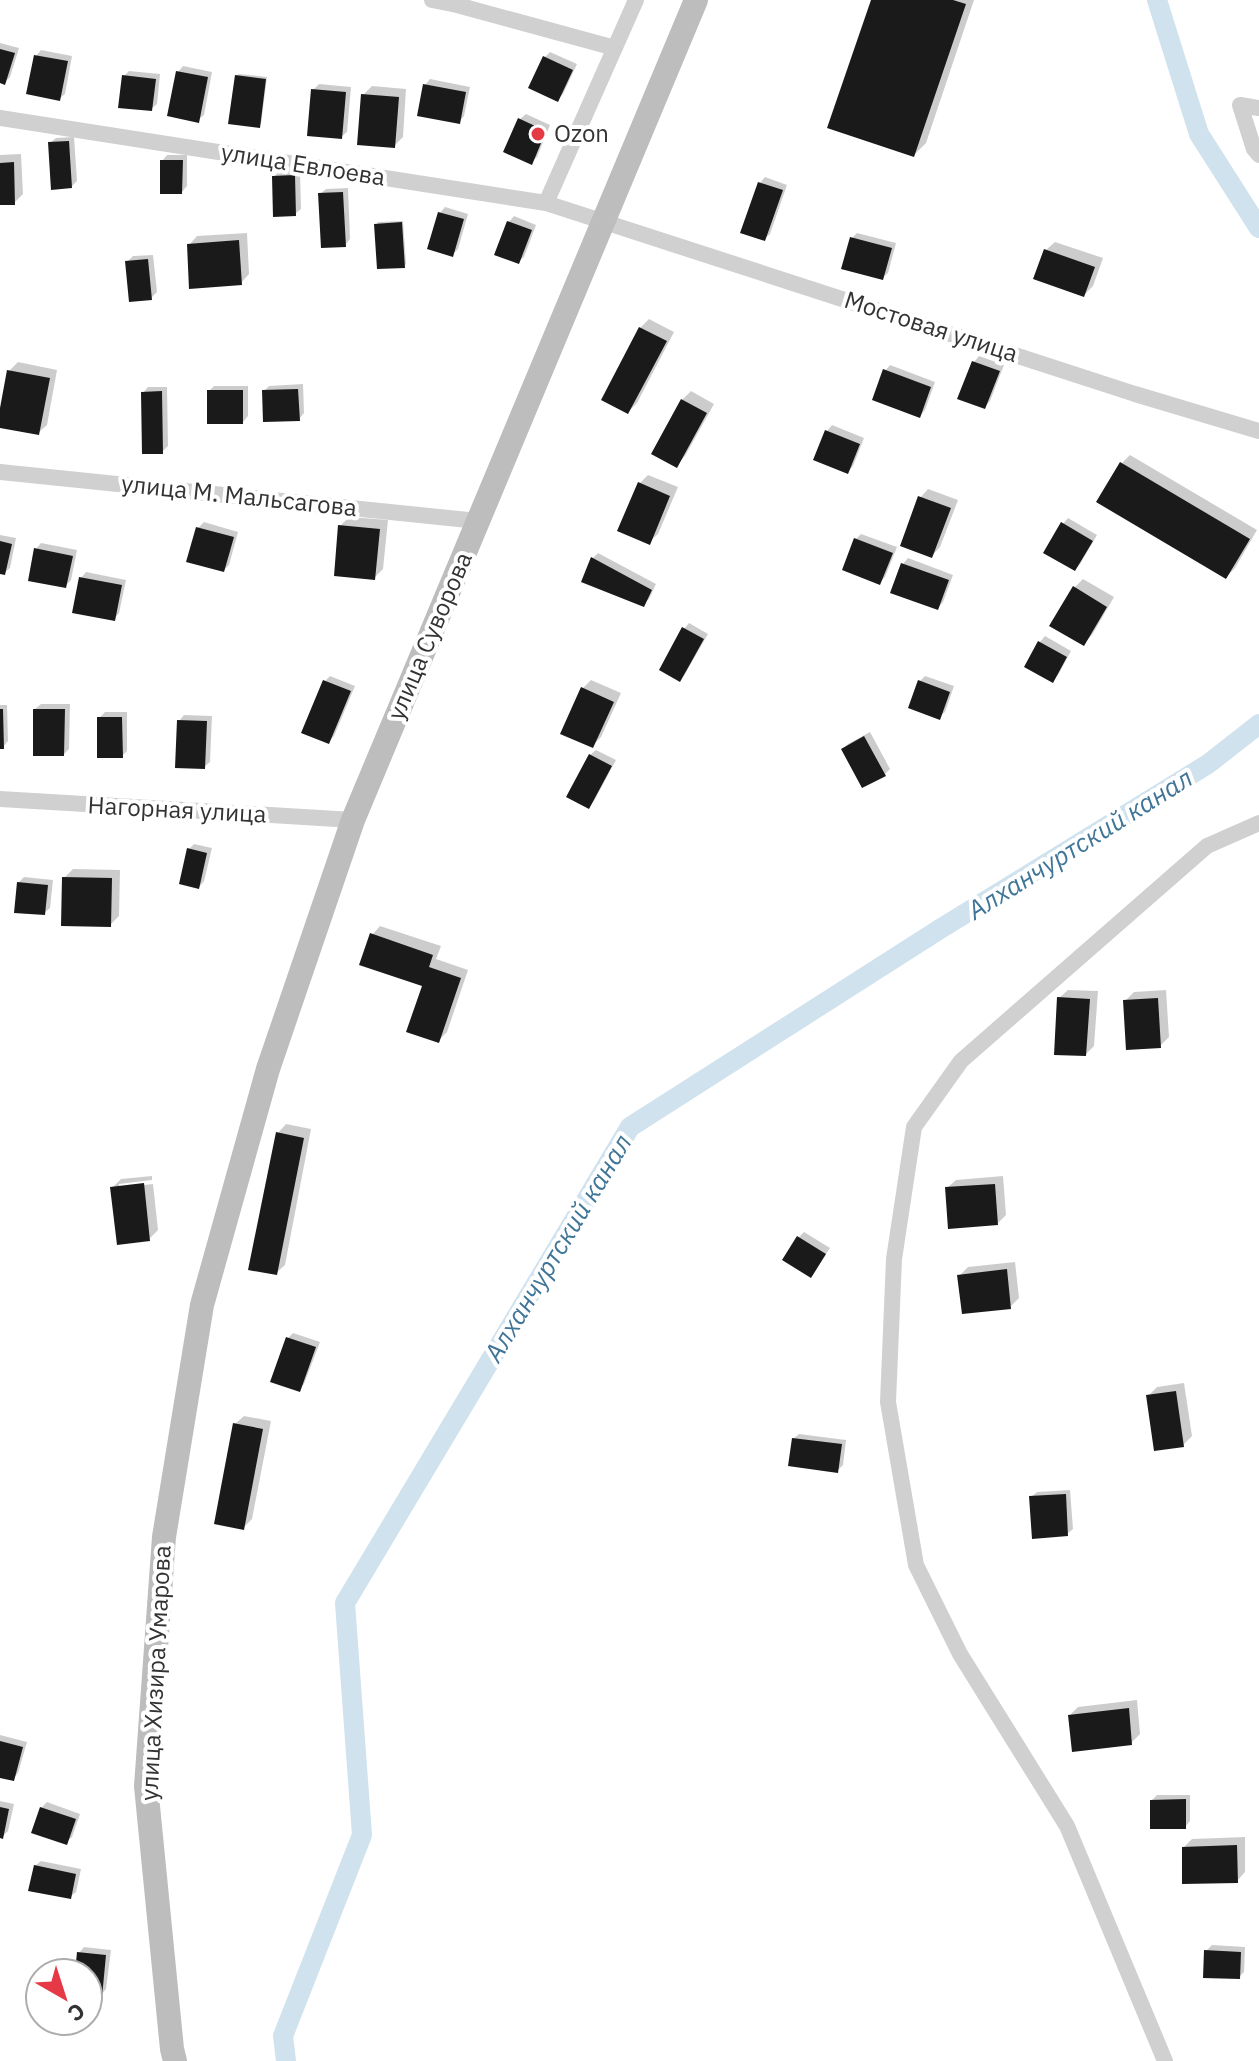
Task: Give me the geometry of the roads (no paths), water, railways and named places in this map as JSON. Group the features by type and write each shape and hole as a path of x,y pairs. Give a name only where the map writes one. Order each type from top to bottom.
{"main road":[{"name":"улица Суворова","path":"207,1288 268,1069 353,820 696,0"},
{"name":"улица Хизира Умарова","path":"175,2061 146,1786 164,1537 207,1288"}],"street":[{"path":"432,0 615,48"},
{"path":"546,203 636,0"},
{"path":"1259,108 1240,105 1254,149 1259,155"},
{"name":"улица Евлоева","path":"0,118 546,203 605,221"},
{"name":"Мостовая улица","path":"605,221 1135,394 1259,431"},
{"name":"улица М. Мальсагова","path":"0,472 478,521"},
{"name":"Нагорная улица","path":"0,799 353,820"},
{"path":"1165,2061 1067,1826 960,1654 916,1565 888,1402 894,1259 914,1127 961,1061 1207,846 1259,823"}],"waterway":[{"name":"Алханчуртский канал","path":"1157,0 1199,134 1259,228"},
{"name":"Алханчуртский канал","path":"286,2061 283,2036 362,1835 345,1603 630,1127 940,929 1208,764 1259,724"}],"place":[{"name":"Ozon","path":"538,134"}]}
